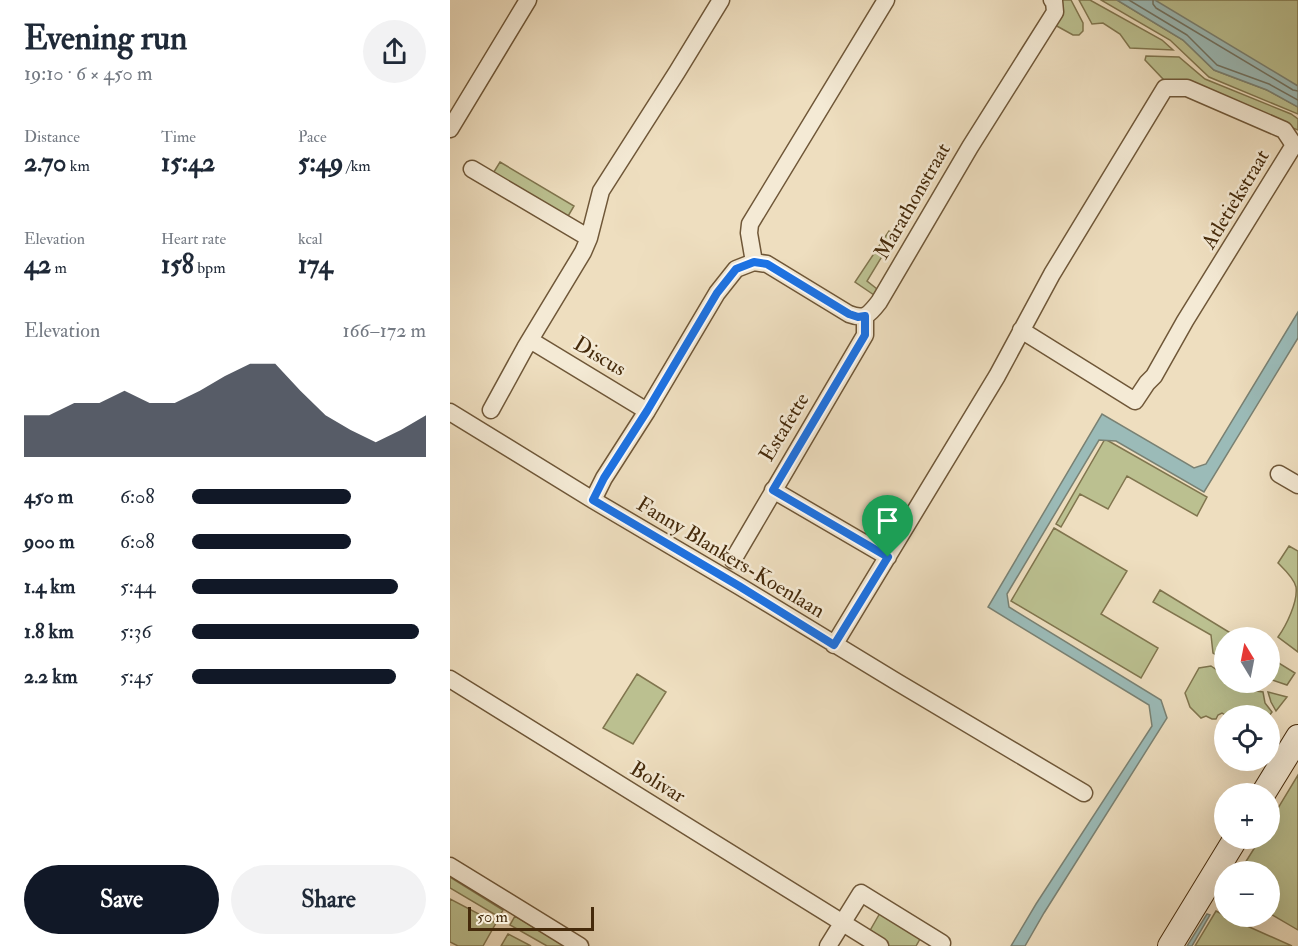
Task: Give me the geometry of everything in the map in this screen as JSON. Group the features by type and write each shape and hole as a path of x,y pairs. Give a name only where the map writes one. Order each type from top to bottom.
{"street":[{"path":"450,129 528,0"},
{"path":"491,410 583,252 601,191 721,0"},
{"path":"754,262 749,233 750,224 886,0"},
{"name":"Marathonstraat","path":"865,316 879,302 970,147 1055,12 1052,0"},
{"name":"Atletiekstraat","path":"834,645 997,376 1021,330 1052,274 1165,88 1186,88 1284,130 1294,146 1185,321 1154,376 1147,382 1135,401 1021,330"},
{"path":"472,169 589,237"},
{"path":"593,500 604,478 717,293 736,269 754,262 767,264 849,314 858,317 865,316"},
{"name":"Estafette","path":"733,560 865,335 865,316"},
{"name":"Discus","path":"530,340 647,411"},
{"name":"Fanny Blankers-Koenlaan","path":"450,412 834,645 1084,792"},
{"path":"1279,474 1298,485"},
{"path":"773,490 888,557"},
{"name":"Bolivar","path":"450,679 880,946"},
{"path":"1270,783 1298,737"},
{"path":"1170,946 1229,849"},
{"path":"450,866 580,946"},
{"path":"828,946 861,893 942,943 940,946"}],"green space":[{"path":"1061,0 1071,0 1083,23 1083,31 1079,35 1073,35 1055,25"},
{"path":"1079,0 1090,0 1162,40 1173,50 1130,48 1120,34 1103,23 1092,24"},
{"path":"1101,0 1117,0 1183,40 1214,70 1267,90 1298,107 1298,114 1209,77 1170,40"},
{"path":"1142,0 1298,0 1298,92"},
{"path":"1146,56 1179,57 1205,79 1291,114 1298,119 1298,130 1164,80 1145,60"},
{"path":"500,162 574,206 567,218 492,175"},
{"path":"889,231 895,235 867,281 877,289 874,295 855,282"},
{"path":"1105,439 1207,497 1197,516 1127,476 1108,509 1080,494 1061,527 1056,524"},
{"path":"1054,528 1127,571 1101,614 1158,648 1141,678 1011,601"},
{"path":"1289,546 1298,551 1298,652 1280,638 1280,634 1291,614 1296,587 1278,563"},
{"path":"1160,590 1221,627 1214,627 1214,654 1211,635 1153,602"},
{"path":"1280,664 1295,673 1287,685 1280,683"},
{"path":"1211,666 1214,668 1214,693 1263,693 1267,705 1214,705 1214,719 1206,716 1201,718 1190,707 1185,693 1199,668"},
{"path":"637,674 666,692 633,744 603,728"},
{"path":"1268,693 1287,697 1280,706 1273,705"},
{"path":"1298,775 1298,930 1280,919 1280,861 1246,861 1254,849 1280,849 1280,805"},
{"path":"450,877 503,910 499,917 450,888"},
{"path":"450,899 496,923 483,946 458,946 450,942"},
{"path":"880,913 920,939 916,946 887,946 868,934"},
{"path":"1214,914 1214,927 1249,927 1292,946 1195,946"},
{"path":"515,916 565,946 547,946 510,925"},
{"path":"508,934 531,946 501,946"}],"water":[{"path":"1117,0 1155,0 1298,86 1298,107 1267,90 1214,70 1183,40"},
{"path":"1298,312 1298,338 1204,492 1116,441 1099,440 1007,594 1009,607 1161,700 1167,718 1025,946 1011,946 1152,726 1149,705 988,607 1102,414 1194,468 1206,464"},
{"path":"1207,914 1210,915 1192,946 1187,946"}],"route":[{"path":"754,262 767,264 849,314 858,317 865,316 865,335 773,490 888,557 834,645 593,500 604,478 717,293 736,269 754,262"}]}
